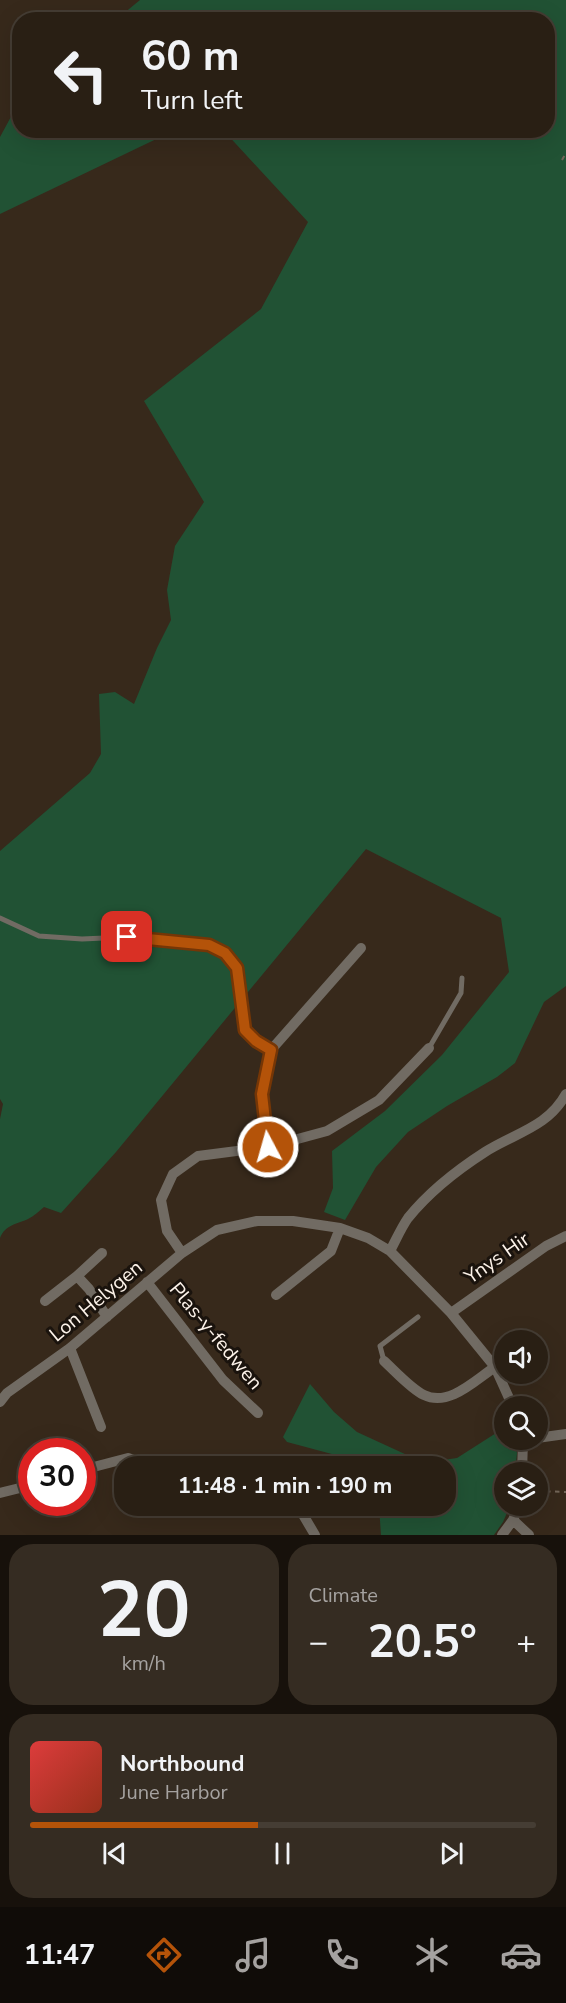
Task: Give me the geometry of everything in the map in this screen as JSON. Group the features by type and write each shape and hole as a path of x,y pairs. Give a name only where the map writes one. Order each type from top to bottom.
{"street":[{"path":"268,1147 262,1094 271,1050 361,948"},
{"path":"182,1253 167,1231 161,1200 173,1174 198,1156 268,1147 327,1131 379,1100 429,1048"},
{"path":"390,1251 408,1219 447,1179 486,1152 547,1119 558,1108 566,1094"},
{"name":"Lon Helygen","path":"0,1402 7,1393 70,1348 182,1253 218,1230 257,1221 293,1221 340,1228 368,1238 390,1251 451,1312 494,1366"},
{"path":"276,1294 331,1251 340,1228"},
{"name":"Ynys Hir","path":"451,1312 546,1246 566,1236"},
{"path":"45,1300 77,1276 102,1253"},
{"path":"77,1276 90,1290 106,1317"},
{"name":"Plas-y-fedwen","path":"147,1282 224,1380 258,1413"},
{"path":"70,1348 101,1427"},
{"path":"384,1361 422,1395 440,1400 450,1397 494,1368"},
{"path":"548,1436 566,1434"},
{"path":"96,1466 114,1462"},
{"path":"0,1493 18,1488"},
{"path":"304,1516 315,1535"},
{"path":"502,1535 515,1516"},
{"path":"513,1520 530,1535"}],"lane":[{"path":"0,918 39,936 82,939 127,937 209,945 225,953 237,968 245,1030 256,1041 271,1050"},
{"path":"429,1048 461,993 462,978"},
{"path":"384,1361 380,1346 418,1317"}],"path":[{"path":"561,160 566,153"},
{"path":"548,1491 566,1492"}],"green space":[{"path":"140,0 566,0 566,986 544,1002 515,1063 497,1077 408,1132 376,1167 345,1220 324,1212 333,1188 332,1151 385,1111 442,1055 509,972 501,918 366,849 116,1152 61,1213 44,1207 30,1218 12,1225 0,1238 0,1119 3,1104 0,1099 0,851 90,773 101,754 99,694 115,692 134,704 171,620 167,590 175,546 204,502 144,401 261,309 308,222 230,138 555,138 555,12 125,12"},
{"path":"12,115 12,138 158,138 0,214 0,137"},
{"path":"310,1384 334,1412 357,1432 410,1456 339,1456 287,1442 283,1437"},
{"path":"494,1434 494,1450 516,1450 516,1462 494,1462 494,1516 506,1516 494,1535 381,1535 380,1516 456,1516 456,1458"}],"route":[{"path":"127,937 209,945 225,953 237,968 245,1030 256,1041 271,1050 262,1094 268,1147"}]}
